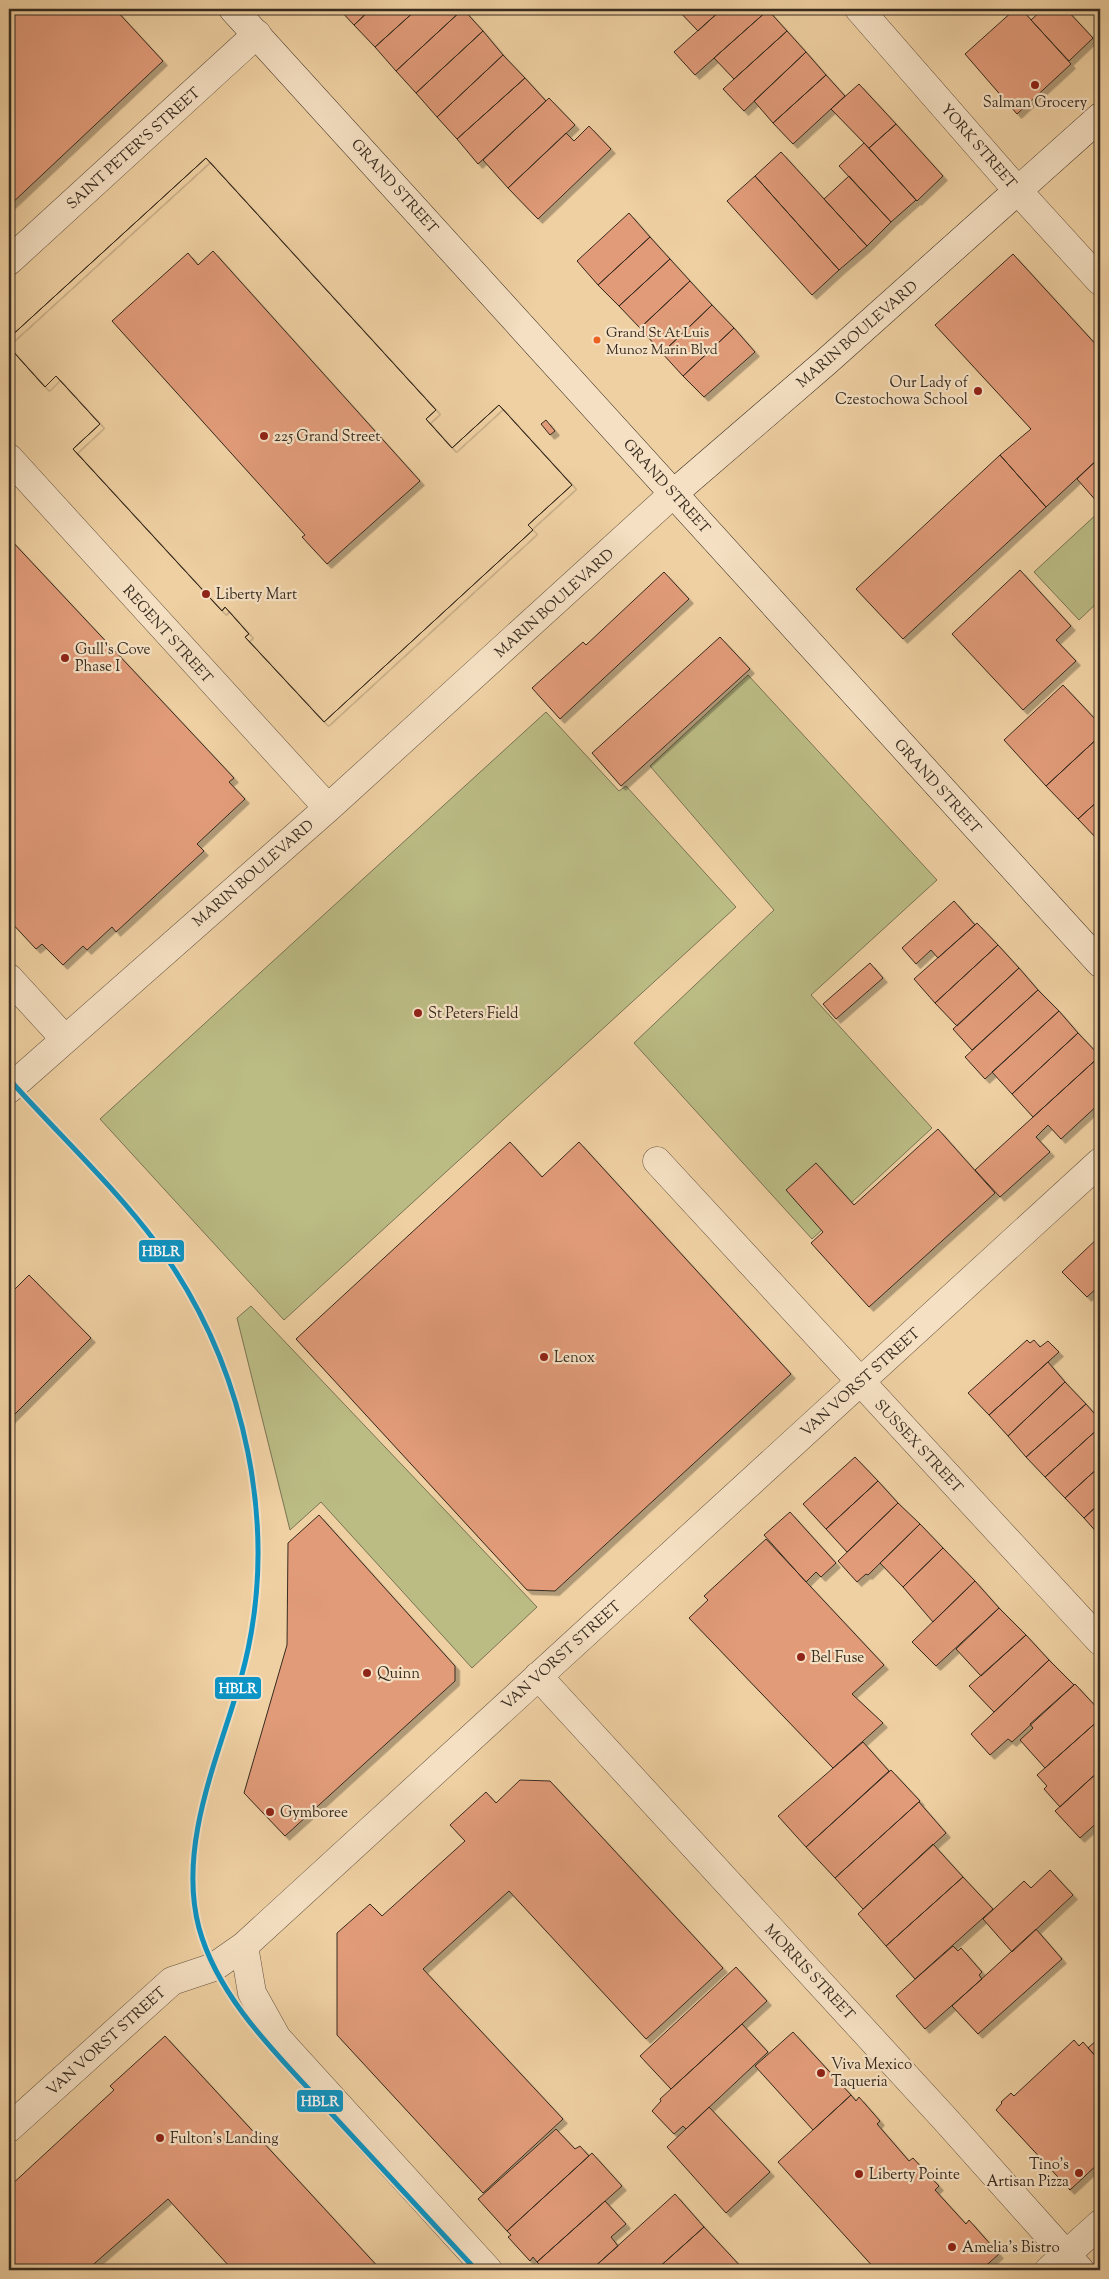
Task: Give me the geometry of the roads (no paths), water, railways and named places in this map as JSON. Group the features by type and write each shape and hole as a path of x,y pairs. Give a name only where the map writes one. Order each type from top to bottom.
{"street":[{"name":"GRAND STREET","path":"234,9 1100,963"},
{"name":"YORK STREET","path":"859,9 1018,191 1100,281"},
{"name":"SAINT PETER'S STREET","path":"9,261 257,34"},
{"name":"MARIN BOULEVARD","path":"9,1089 64,1038 328,808 674,493 826,362 1100,117"},
{"name":"REGENT STREET","path":"9,458 328,808"},
{"path":"9,978 64,1038"},
{"name":"SUSSEX STREET","path":"657,1161 1100,1642"},
{"name":"VAN VORST STREET","path":"9,2128 172,1981 214,1967 244,1946 1100,1162"},
{"name":"MORRIS STREET","path":"538,1676 945,2119 1065,2265"},
{"path":"244,1946 252,1993 277,2038 488,2270"},
{"path":"1065,2265 1100,2224"}],"place":[{"name":"Salman Grocery","path":"1035,85"},
{"name":"Grand St At Luis Munoz Marin Blvd","path":"597,340"},
{"name":"Our Lady of Czestochowa School","path":"978,391"},
{"name":"225 Grand Street","path":"264,436"},
{"name":"Liberty Mart","path":"206,594"},
{"name":"Gull's Cove Phase I","path":"65,658"},
{"name":"St Peters Field","path":"418,1013"},
{"name":"Lenox","path":"544,1357"},
{"name":"Bel Fuse","path":"801,1657"},
{"name":"Quinn","path":"367,1673"},
{"name":"Gymboree","path":"270,1812"},
{"name":"Viva Mexico Taqueria","path":"821,2073"},
{"name":"Fulton's Landing","path":"160,2138"},
{"name":"Tino's Artisan Pizza","path":"1079,2173"},
{"name":"Liberty Pointe","path":"859,2174"},
{"name":"Amelia's Bistro","path":"952,2247"}]}
